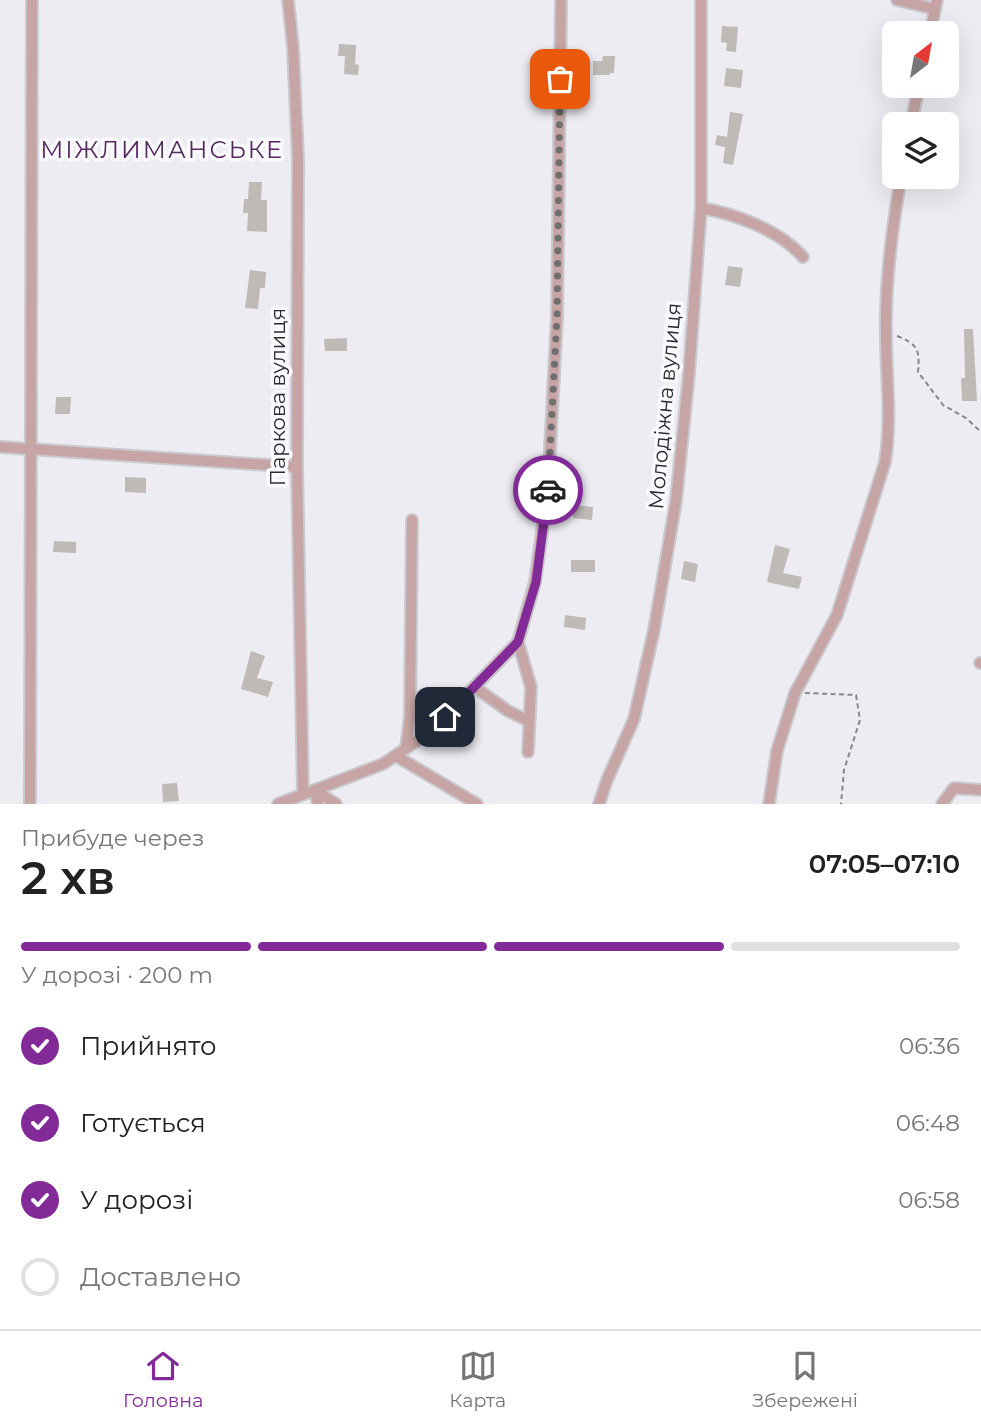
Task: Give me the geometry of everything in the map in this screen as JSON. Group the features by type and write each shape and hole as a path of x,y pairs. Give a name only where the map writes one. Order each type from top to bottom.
{"street":[{"path":"30,804 32,0"},
{"name":"Паркова вулиця","path":"288,0 298,159 297,467 309,792 318,804"},
{"path":"278,804 383,764 396,756 430,732 476,688 518,642 536,582 548,489 557,316 561,0"},
{"name":"Молодіжна вулиця","path":"599,804 634,719 654,630 677,501 701,208 701,0"},
{"path":"897,0 936,4"},
{"path":"769,804 777,751 795,693 837,615 885,462 889,438 886,299 899,189"},
{"path":"701,208 748,222 783,239 803,257"},
{"path":"0,447 297,467"},
{"path":"406,748 410,716 412,520"},
{"path":"518,642 531,687 528,752"},
{"path":"476,688 508,711 529,721"},
{"path":"396,756 477,804"},
{"path":"942,804 954,788 981,790"},
{"path":"309,792 336,804"}],"path":[{"path":"886,332 915,346 919,354 918,372 922,379 943,405 966,418 981,432"},
{"path":"795,693 856,695 860,720 844,769 841,804"}],"building":[{"path":"722,26 738,27 736,52 726,51 727,43 721,42"},
{"path":"339,44 356,45 355,64 359,65 358,75 344,74 345,56 338,56"},
{"path":"603,56 615,56 614,73 593,75 593,61 602,61"},
{"path":"726,68 743,70 741,88 724,86"},
{"path":"730,112 743,114 733,165 723,163 725,147 715,145 717,135 727,137"},
{"path":"249,182 262,182 261,200 267,200 267,232 247,231 248,213 243,213 244,199 248,199"},
{"path":"728,266 743,268 740,287 725,285"},
{"path":"250,270 266,272 265,288 260,288 258,309 245,308"},
{"path":"964,329 973,329 977,401 962,401 961,378 965,378"},
{"path":"347,338 347,351 325,351 324,339"},
{"path":"56,397 71,397 70,414 55,414"},
{"path":"125,477 146,478 146,493 125,492"},
{"path":"574,505 593,507 592,520 573,518"},
{"path":"54,541 76,542 76,553 53,552"},
{"path":"775,545 790,549 783,573 802,577 799,589 767,582"},
{"path":"571,560 595,560 595,572 571,572"},
{"path":"684,561 698,564 695,582 681,579"},
{"path":"565,615 586,618 585,630 564,627"},
{"path":"251,651 265,656 257,678 273,682 268,697 241,689"},
{"path":"177,783 179,801 163,802 162,784"}],"way so far":[{"path":"548,490 557,316 560,79"}],"district":[{"name":"МІЖЛИМАНСЬКЕ","path":"162,150"}],"route":[{"path":"445,717 518,642 536,582 548,490"}]}
